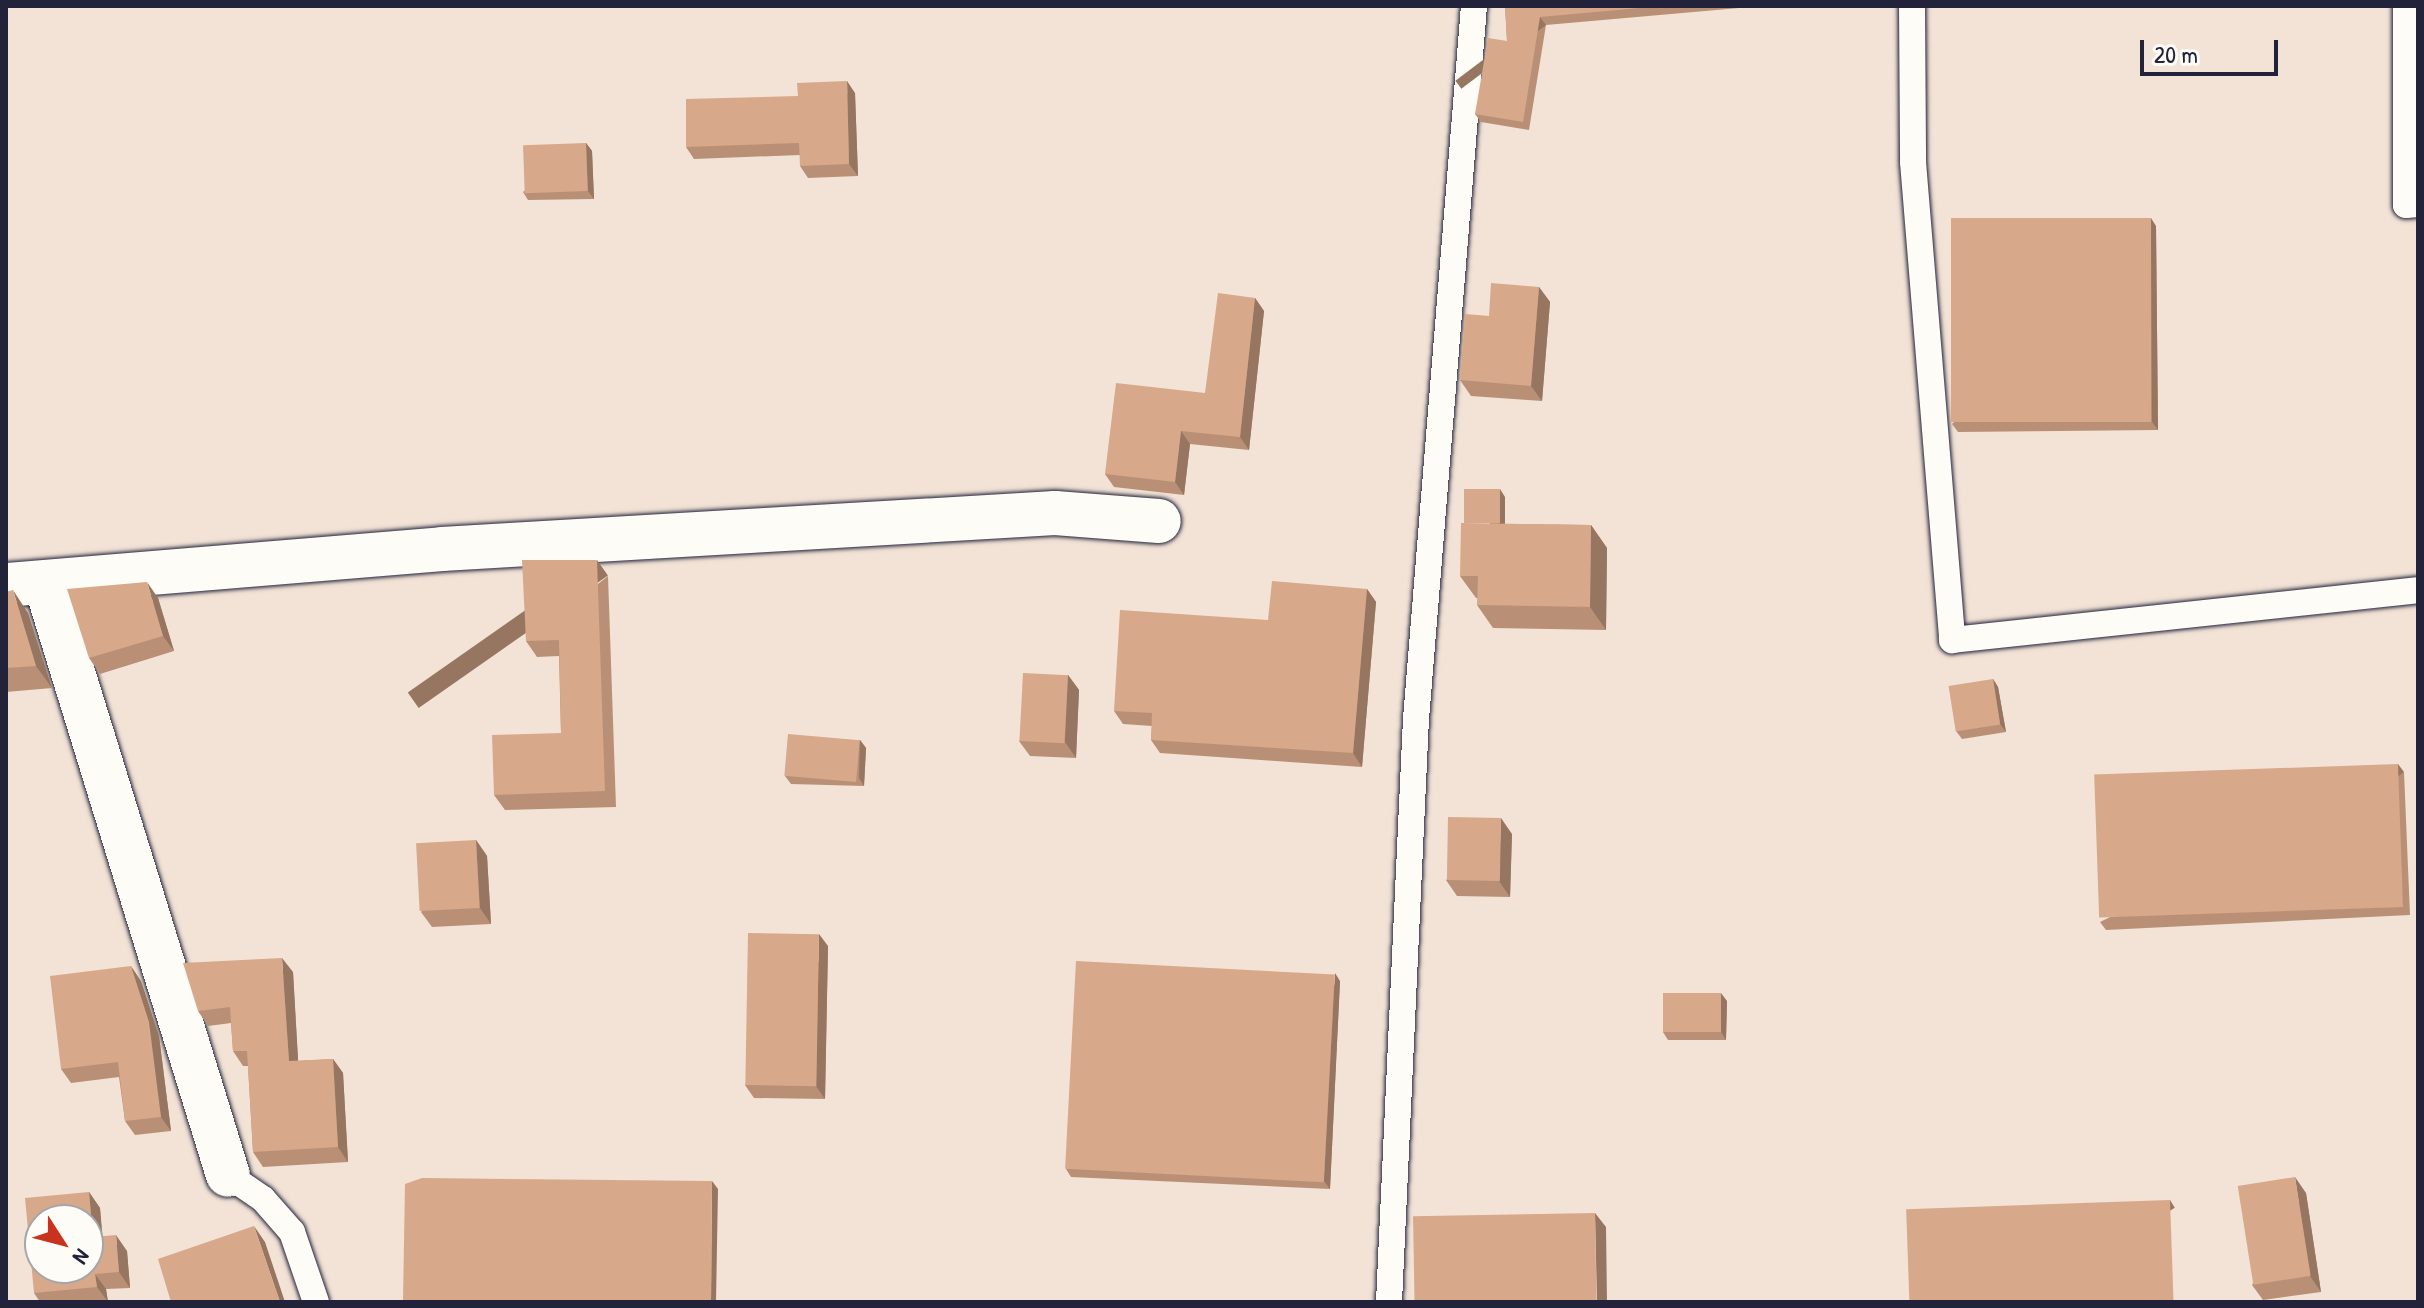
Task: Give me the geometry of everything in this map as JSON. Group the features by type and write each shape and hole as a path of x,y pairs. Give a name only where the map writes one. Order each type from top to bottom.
{"street":[{"path":"228,1175 26,585 156,569 1055,513 1159,521"}],"lane":[{"path":"1389,1302 1416,719 1474,6"},
{"path":"1912,6 1913,162 1952,640 2418,590"},
{"path":"2406,6 2406,205 2418,204"},
{"path":"228,1175 263,1199 292,1232 316,1302"}],"building":[{"path":"1505,6 1662,6 1540,17 1523,122 1475,114 1488,38 1507,41"},
{"path":"847,81 849,164 800,166 799,143 686,147 686,99 798,96 797,83"},
{"path":"586,143 588,191 525,193 523,145"},
{"path":"1951,218 2151,218 2151,422 1951,422"},
{"path":"1491,283 1539,287 1531,386 1460,380 1465,314 1489,316"},
{"path":"1218,293 1255,298 1240,437 1181,431 1175,482 1105,474 1116,383 1205,393"},
{"path":"1464,489 1500,489 1500,523 1464,523"},
{"path":"1461,523 1591,525 1590,607 1477,605 1478,576 1460,576"},
{"path":"522,560 597,560 605,791 494,795 492,735 561,733 559,640 526,641"},
{"path":"1272,581 1367,589 1353,753 1151,740 1152,713 1114,711 1120,610 1268,620"},
{"path":"147,582 163,636 89,658 67,589"},
{"path":"13,590 36,666 6,668 6,592"},
{"path":"1023,673 1068,675 1064,743 1019,741"},
{"path":"1993,679 2000,724 1956,731 1949,686"},
{"path":"788,734 860,740 856,782 784,776"},
{"path":"2398,764 2403,907 2099,918 2094,775"},
{"path":"1448,817 1501,818 1500,881 1447,880"},
{"path":"476,840 480,908 420,911 416,843"},
{"path":"748,933 819,934 816,1086 745,1085"},
{"path":"282,958 289,1061 333,1059 338,1147 253,1152 247,1051 233,1051 230,1007 198,1011 183,963"},
{"path":"1076,961 1335,975 1324,1182 1065,1169"},
{"path":"131,966 149,1022 161,1117 125,1121 118,1062 61,1069 50,976"},
{"path":"1663,993 1721,993 1721,1032 1663,1032"},
{"path":"2295,1177 2311,1276 2253,1285 2238,1186"},
{"path":"422,1178 712,1181 711,1302 403,1302 405,1184"},
{"path":"89,1192 90,1204 26,1204 25,1198"},
{"path":"2170,1200 2174,1302 1909,1302 1906,1209"},
{"path":"1595,1213 1597,1302 1415,1302 1413,1216"},
{"path":"254,1226 280,1302 171,1302 158,1259"},
{"path":"116,1235 119,1272 104,1273 104,1236"},
{"path":"33,1284 97,1284 97,1287 34,1293"}]}
